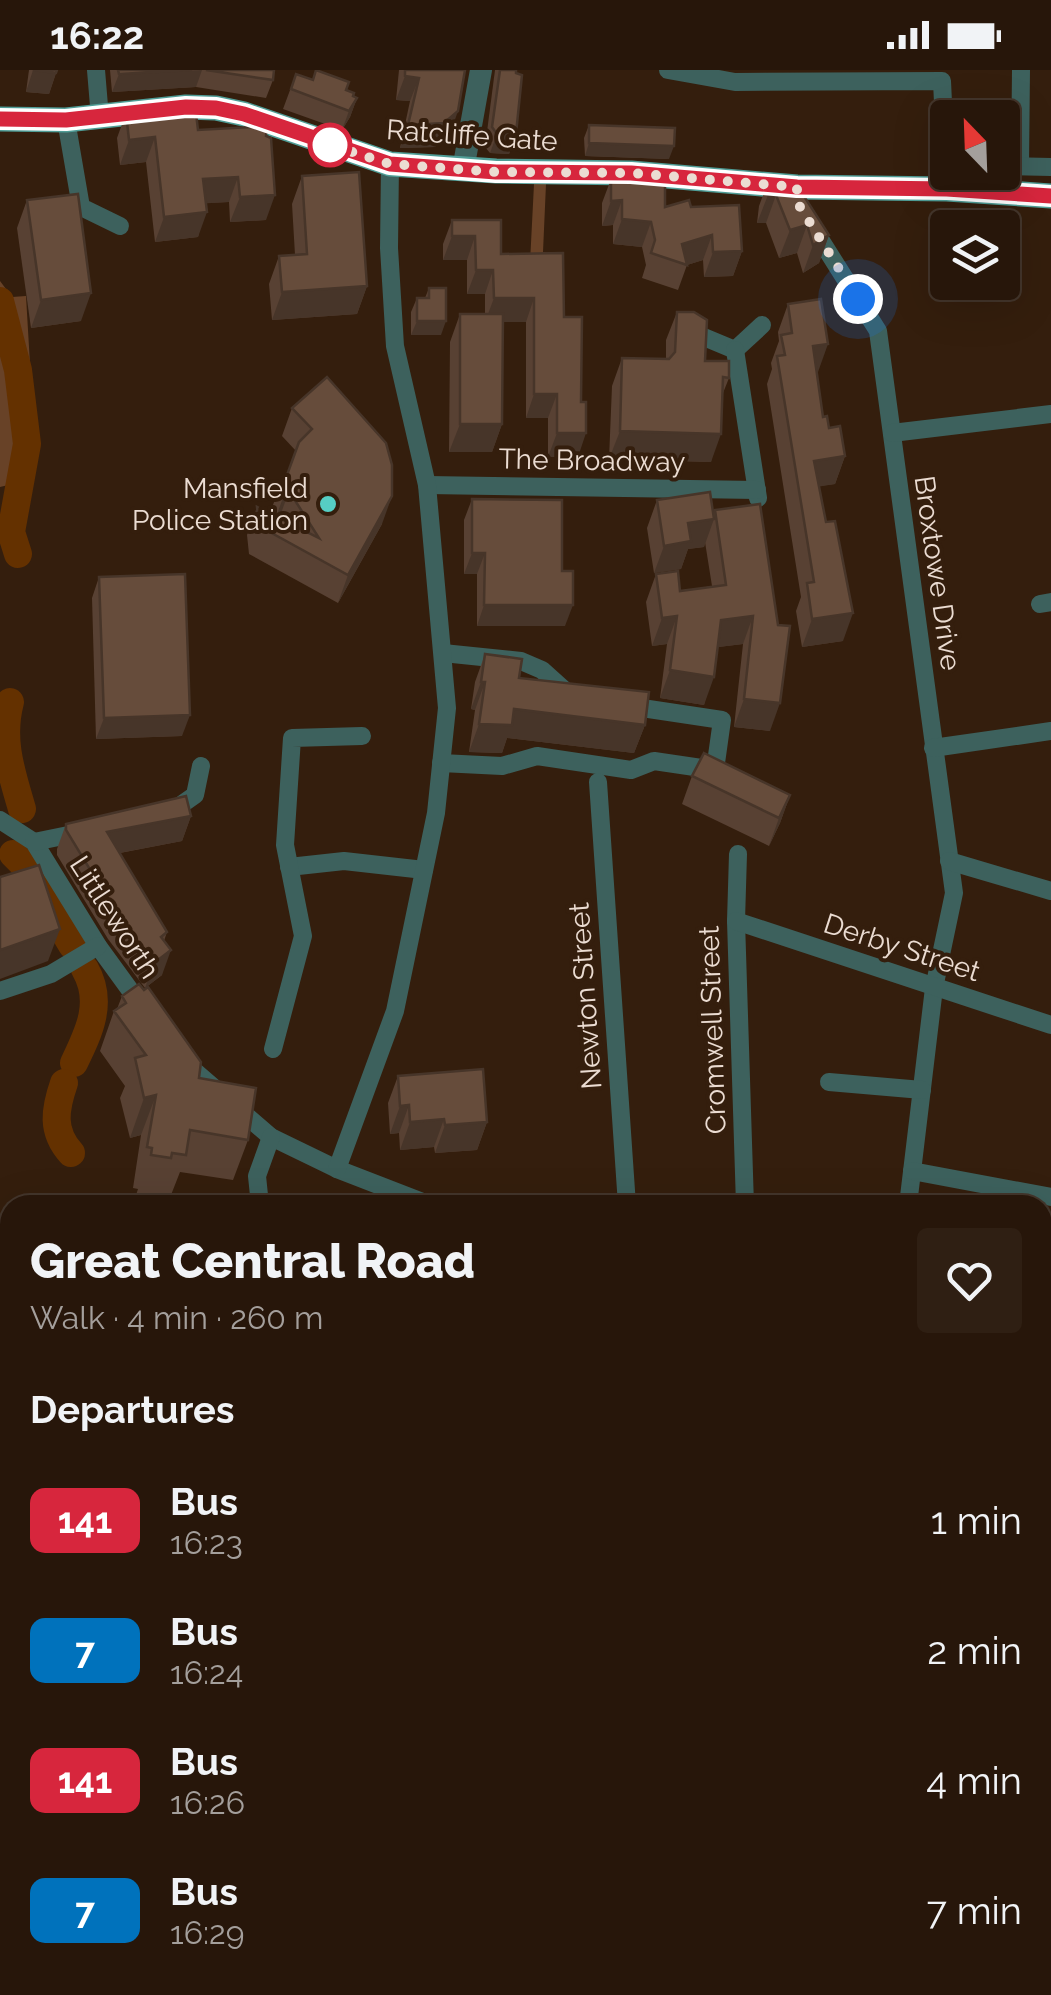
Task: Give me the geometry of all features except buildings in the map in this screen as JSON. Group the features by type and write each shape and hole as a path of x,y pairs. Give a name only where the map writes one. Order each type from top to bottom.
{"main road":[{"name":"Ratcliffe Gate","path":"0,119 66,120 186,107 216,108 390,164 463,170 631,173 800,203 930,178"},
{"name":"Ratcliffe Gate","path":"1020,190 1051,196"}],"street":[{"path":"96,70 100,118"},
{"path":"463,170 480,70"},
{"path":"668,70 735,82 842,76 942,81 943,100"},
{"path":"1018,100 1021,70"},
{"path":"66,120 81,207 120,226"},
{"path":"337,1169 395,1011 424,870 447,708 427,485 394,346 388,248 390,164"},
{"path":"1020,165 1051,167"},
{"name":"Broxtowe Drive","path":"800,203 878,331 954,893 934,988 909,1195"},
{"path":"735,350 762,325"},
{"path":"699,335 735,350"},
{"path":"735,350 762,520"},
{"path":"892,434 1051,414"},
{"name":"The Broadway","path":"427,485 757,490"},
{"path":"441,763 502,766 537,756 631,770 654,760 714,770 722,720 573,698 542,670 521,661 443,654"},
{"path":"933,748 1051,732"},
{"path":"273,1049 302,936 285,845 292,738 362,736"},
{"path":"146,816 178,808 195,795 201,766"},
{"name":"Newton Street","path":"598,782 627,1195"},
{"name":"Littleworth","path":"0,820 34,842 98,946 153,1022"},
{"path":"34,842 97,829"},
{"name":"Cromwell Street","path":"738,854 736,921 745,1195"},
{"path":"289,867 344,861 424,870"},
{"path":"949,861 1051,891"},
{"name":"Derby Street","path":"736,921 1051,1025"},
{"path":"0,991 51,974 98,946"},
{"path":"176,1052 188,1067 271,1137 404,1195"},
{"path":"828,1082 922,1090"},
{"path":"259,1195 257,1176 271,1137"},
{"path":"912,1171 1040,1195"}],"shaded area":[{"path":"534,184 546,184 543,252 560,254 530,263"},
{"path":"0,281 12,297 26,296 35,449 29,480 0,487"}],"waterway":[{"path":"0,301 18,370 27,444 11,532 18,554"},
{"path":"10,702 7,743 22,809"},
{"path":"13,854 25,866 72,945"},
{"path":"74,1063 94,1005 85,969"},
{"path":"64,1083 57,1120 60,1136 71,1153"}],"bus line":[{"name":"141","path":"0,119 31,122 186,107 216,108 390,164 496,172 631,173 797,187 947,189 1051,196"}],"place":[{"name":"Mansfield Police Station","path":"328,504"}],"route":[{"path":"330,145 324,143 390,164 496,172 631,173 797,187 797,202 858,299"}]}
